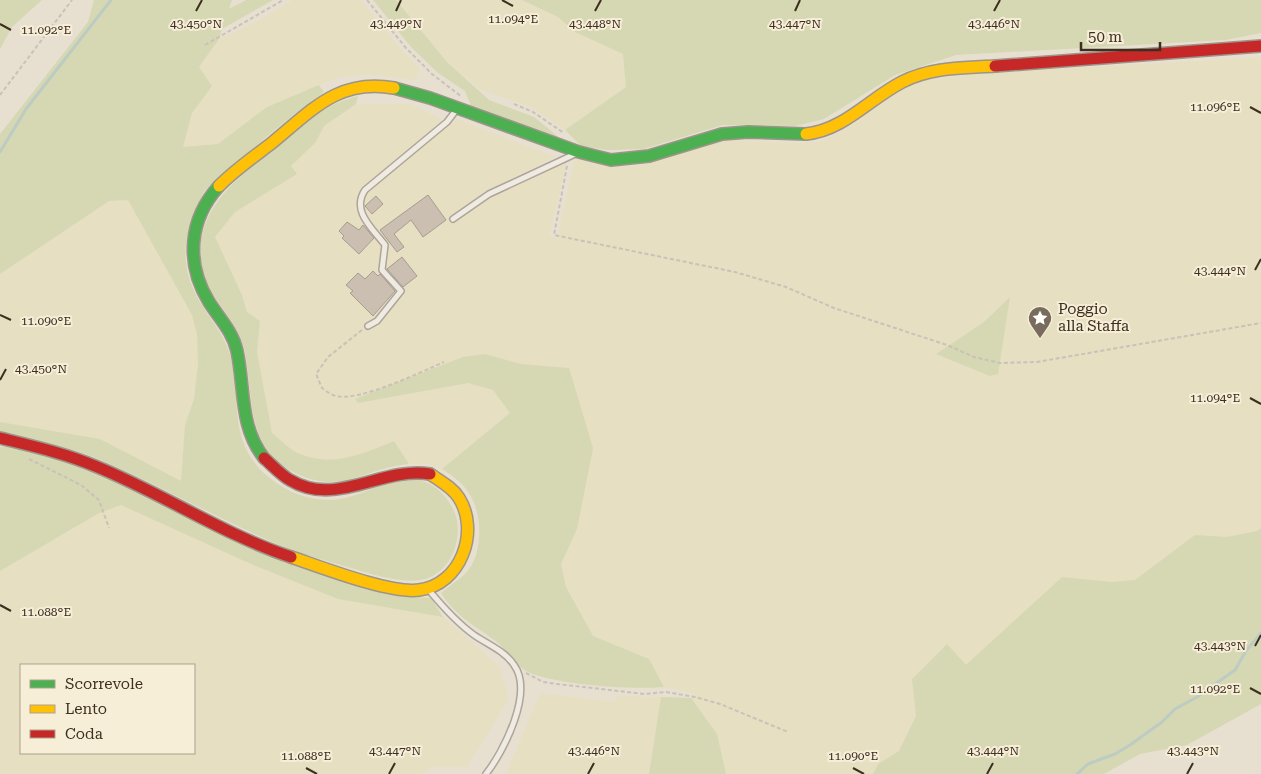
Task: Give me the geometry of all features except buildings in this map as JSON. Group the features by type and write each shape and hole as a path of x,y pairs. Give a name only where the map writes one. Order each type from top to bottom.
{"main road":[{"path":"0,438 68,456 106,470 238,536 291,558 402,590 428,589 449,576 459,562 466,546 468,527 465,508 457,495 448,484 433,475 416,471 396,473 351,489 333,492 314,491 285,479 256,450 248,432 236,347 227,326 208,301 198,280 192,248 195,226 205,205 224,182 320,102 340,92 363,86 380,86 430,98 574,152 616,160 640,158 720,134 739,132 788,135 823,131 860,110 894,86 911,77 936,70 1261,46"}],"lane":[{"path":"368,326 377,321 401,291 382,270 385,245 363,217 359,205 361,196 365,190 461,110"},
{"path":"453,219 489,194 574,152"},
{"path":"428,589 447,612 473,634 497,649 515,667 521,680 520,704 511,730 486,774"}],"path":[{"path":"0,95 72,0"},
{"path":"205,45 283,0"},
{"path":"367,0 406,48 432,74 462,95 461,110"},
{"path":"514,104 533,112 564,134 574,152 554,236 735,272 786,287 834,308 947,345 974,357 1000,363 1037,362 1261,323"},
{"path":"368,326 351,337 328,357 316,374 322,388 336,396 354,396 403,380 444,362"},
{"path":"23,456 81,485 98,500 109,528"},
{"path":"515,667 532,677 557,684 644,694 666,692 695,697 720,704 788,732"}],"shaded area":[{"path":"292,0 361,0 398,46 420,69 416,80 366,74 336,78 267,107 218,144 183,147 192,113 212,86 199,67 219,39 255,23"},
{"path":"396,0 522,0 558,17 575,32 623,54 626,87 565,130 531,107 479,89 447,62"},
{"path":"1261,57 1261,528 1257,531 1227,537 1195,535 1135,580 1112,582 1062,577 966,666 947,644 912,679 916,716 899,751 878,764 873,774 726,774 717,734 691,698 693,693 664,687 649,659 593,636 566,587 561,564 577,529 569,368 521,364 484,354 463,357 355,399 358,403 468,383 493,390 510,413 442,469 428,464 409,464 394,441 358,456 322,461 299,454 272,433 257,352 260,321 247,312 242,295 215,237 235,212 297,174 291,166 316,142 324,126 356,104 410,104 443,120 381,172 383,179 456,119 555,157 497,186 507,190 567,162 549,236 557,238 575,158 605,167 622,167 643,165 727,140 817,142 841,133 897,93 917,82 975,74","holes":["1009,298 990,376 937,353 984,322"]},
{"path":"128,200 192,315 197,334 198,364 194,399 185,425 181,482 100,439 0,422 0,274 109,201"},
{"path":"121,505 251,564 338,599 443,617 499,666 509,699 467,767 431,767 421,774 0,774 0,571 99,513"},
{"path":"540,693 614,702 617,696 661,697 649,774 506,774"}],"green space":[{"path":"0,0 42,0 12,27 0,49"},
{"path":"94,0 232,0 229,9 246,0 273,0 222,29 219,39 199,67 212,86 192,113 183,147 218,144 267,107 319,85 324,92 213,182 203,194 193,214 187,236 186,259 190,281 194,292 219,331 229,351 242,439 248,453 257,466 287,490 315,499 335,500 345,498 400,480 413,479 426,482 438,489 453,508 457,520 458,533 451,557 436,574 419,580 400,580 298,552 259,536 93,457 67,448 0,431 0,422 100,439 181,481 185,425 194,399 198,364 197,334 192,315 128,200 109,201 0,274 0,134 88,22"},
{"path":"373,0 396,0 447,62 489,100 534,117 561,139 471,106 465,91 438,73 411,47"},
{"path":"522,0 1261,0 1261,33 1226,40 956,55 895,75 824,119 795,126 723,125 643,149 607,150 581,146 565,130 626,87 623,54 575,32 558,17"},
{"path":"358,96 356,104 324,126 316,142 291,166 297,174 235,212 215,237 242,295 247,312 260,321 257,352 272,433 296,452 324,460 360,454 394,441 409,464 393,466 341,481 328,482 313,480 297,474 280,464 268,452 255,422 242,341 206,280 202,269 200,248 203,230 210,213 220,198 246,171 314,116 345,100"},
{"path":"1010,297 998,374 990,376 936,354 984,322"},
{"path":"485,354 521,364 569,368 593,448 577,529 561,564 566,587 593,636 649,659 664,687 594,686 557,680 528,672 498,643 460,615 441,593 463,576 472,565 476,556 479,535 477,513 470,495 457,480 442,469 510,413 493,390 468,383 358,403 355,399 463,357"},
{"path":"9,446 84,467 399,596 431,598 443,617 338,599 251,564 121,505 99,513 0,571 0,447"},
{"path":"1261,528 1261,704 1187,745 1140,754 1104,774 873,774 878,764 899,751 916,716 912,679 947,644 966,665 1062,577 1112,582 1135,580 1195,535 1227,537 1257,531"},
{"path":"661,697 691,698 717,734 726,774 649,774"}],"waterway":[{"path":"0,152 26,109 111,0"},
{"path":"1077,774 1088,764 1115,754 1130,745 1162,722 1175,709 1197,697 1235,670 1246,651 1261,633"}],"traffic: fast":[{"path":"394,88 430,98 579,152 611,160 649,156 722,134 748,132 806,134"},
{"path":"219,186 201,213 196,227 194,242 196,272 209,302 229,331 235,344 250,433 264,458"}],"traffic: slow":[{"path":"806,134 832,127 890,89 924,73 948,69 995,66"},
{"path":"219,186 327,99 357,88 375,86 394,88"},
{"path":"291,557 355,579 391,588 419,590 434,586 446,578 456,567 463,554 468,526 465,511 459,498 449,487 430,474"}],"traffic: jam":[{"path":"995,66 1261,46"},
{"path":"0,438 83,461 144,488 241,537 291,557"},
{"path":"264,458 290,480 307,487 325,490 412,473 430,474"}],"place":[{"name":"Poggio alla Staffa","path":"1040,339"}]}
